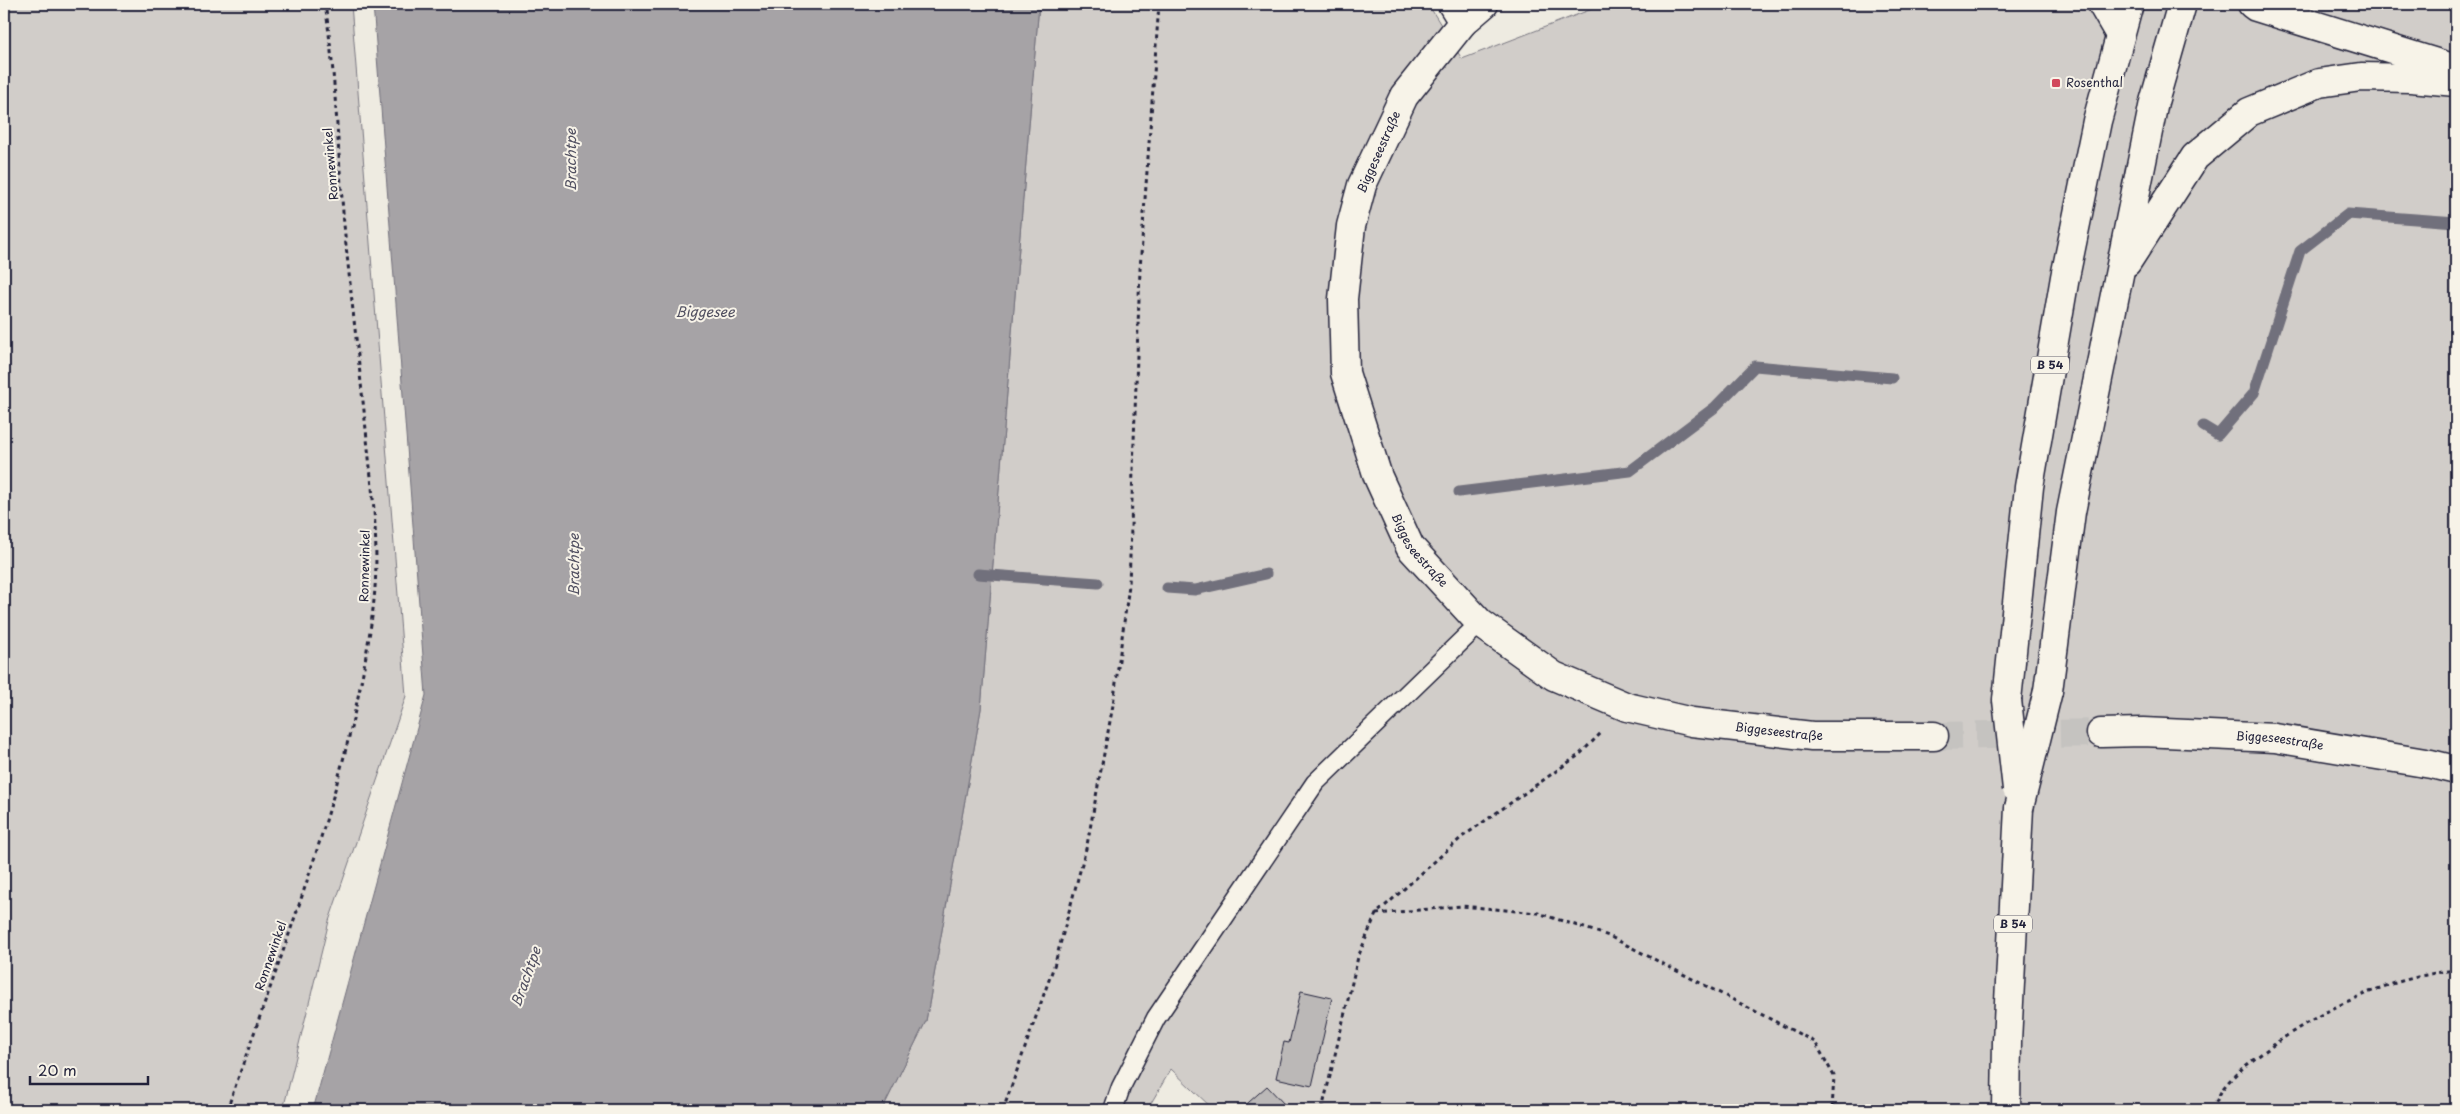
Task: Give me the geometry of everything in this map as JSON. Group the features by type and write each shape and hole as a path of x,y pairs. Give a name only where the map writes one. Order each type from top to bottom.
{"main road":[{"name":"Biggeseestraße","path":"1484,4 1457,13 1404,96 1362,185 1351,226 1342,299 1345,373 1378,477 1410,546 1480,624 1554,676 1627,707 1692,722 1812,736 1934,736"},
{"path":"2102,4 2120,35"},
{"name":"B 54","path":"2006,1110 2019,808 2007,700 2029,487 2065,277 2097,121 2129,4"},
{"name":"B 54","path":"2019,808 2048,691 2070,512 2154,102 2182,4"},
{"path":"2252,4 2256,7 2456,69"},
{"path":"2118,276 2195,157 2248,112 2319,82 2361,77 2411,78 2456,82"},
{"name":"Biggeseestraße","path":"2101,733 2143,732 2274,738 2431,764 2456,770"}],"lane":[{"path":"1114,1110 1121,1087 1156,1018 1315,783 1480,624"}],"path":[{"name":"Ronnewinkel","path":"227,1110 321,835 345,748 364,664 373,606 376,552 374,504 347,259 325,4"},
{"path":"1003,1110 1055,963 1088,845 1114,696 1129,585 1140,269 1159,4"},
{"path":"1322,1110 1358,957 1376,914 1462,837 1579,755 1627,707"},
{"path":"1376,914 1462,906 1538,912 1609,936 1815,1042 1834,1076 1832,1110"},
{"path":"2212,1110 2224,1088 2244,1067 2300,1026 2363,994 2424,974 2456,970"}],"shaded area":[{"path":"4,4 351,4 406,696 329,921 283,1110 4,1110"},
{"path":"1039,4 1428,4 1462,59 1605,4 2456,4 2456,1110 1214,1110 1171,1069 1147,1110 882,1110 926,1021 981,709"}],"water":[{"name":"Biggesee","path":"373,4 1039,4 981,709 926,1021 882,1110 313,1110 426,695"}],"building":[{"path":"1301,991 1332,998 1312,1086 1276,1078 1284,1042 1289,1043"},
{"path":"1267,1086 1285,1105 1279,1110 1240,1110"}],"waterway":[{"path":"2203,426 2218,435 2254,393 2300,251 2348,214 2456,222"},
{"path":"1459,492 1630,471 1714,408 1755,366 1892,378"},
{"path":"978,574 1098,583"},
{"path":"1167,588 1195,590 1266,574"}],"tunnel":[{"path":"1934,736 2101,733"}],"place":[{"name":"Rosenthal","path":"2056,83"}],"water label":[{"name":"Brachtpe","path":"571,160"},
{"name":"Brachtpe","path":"574,565"},
{"name":"Brachtpe","path":"526,977"}]}
